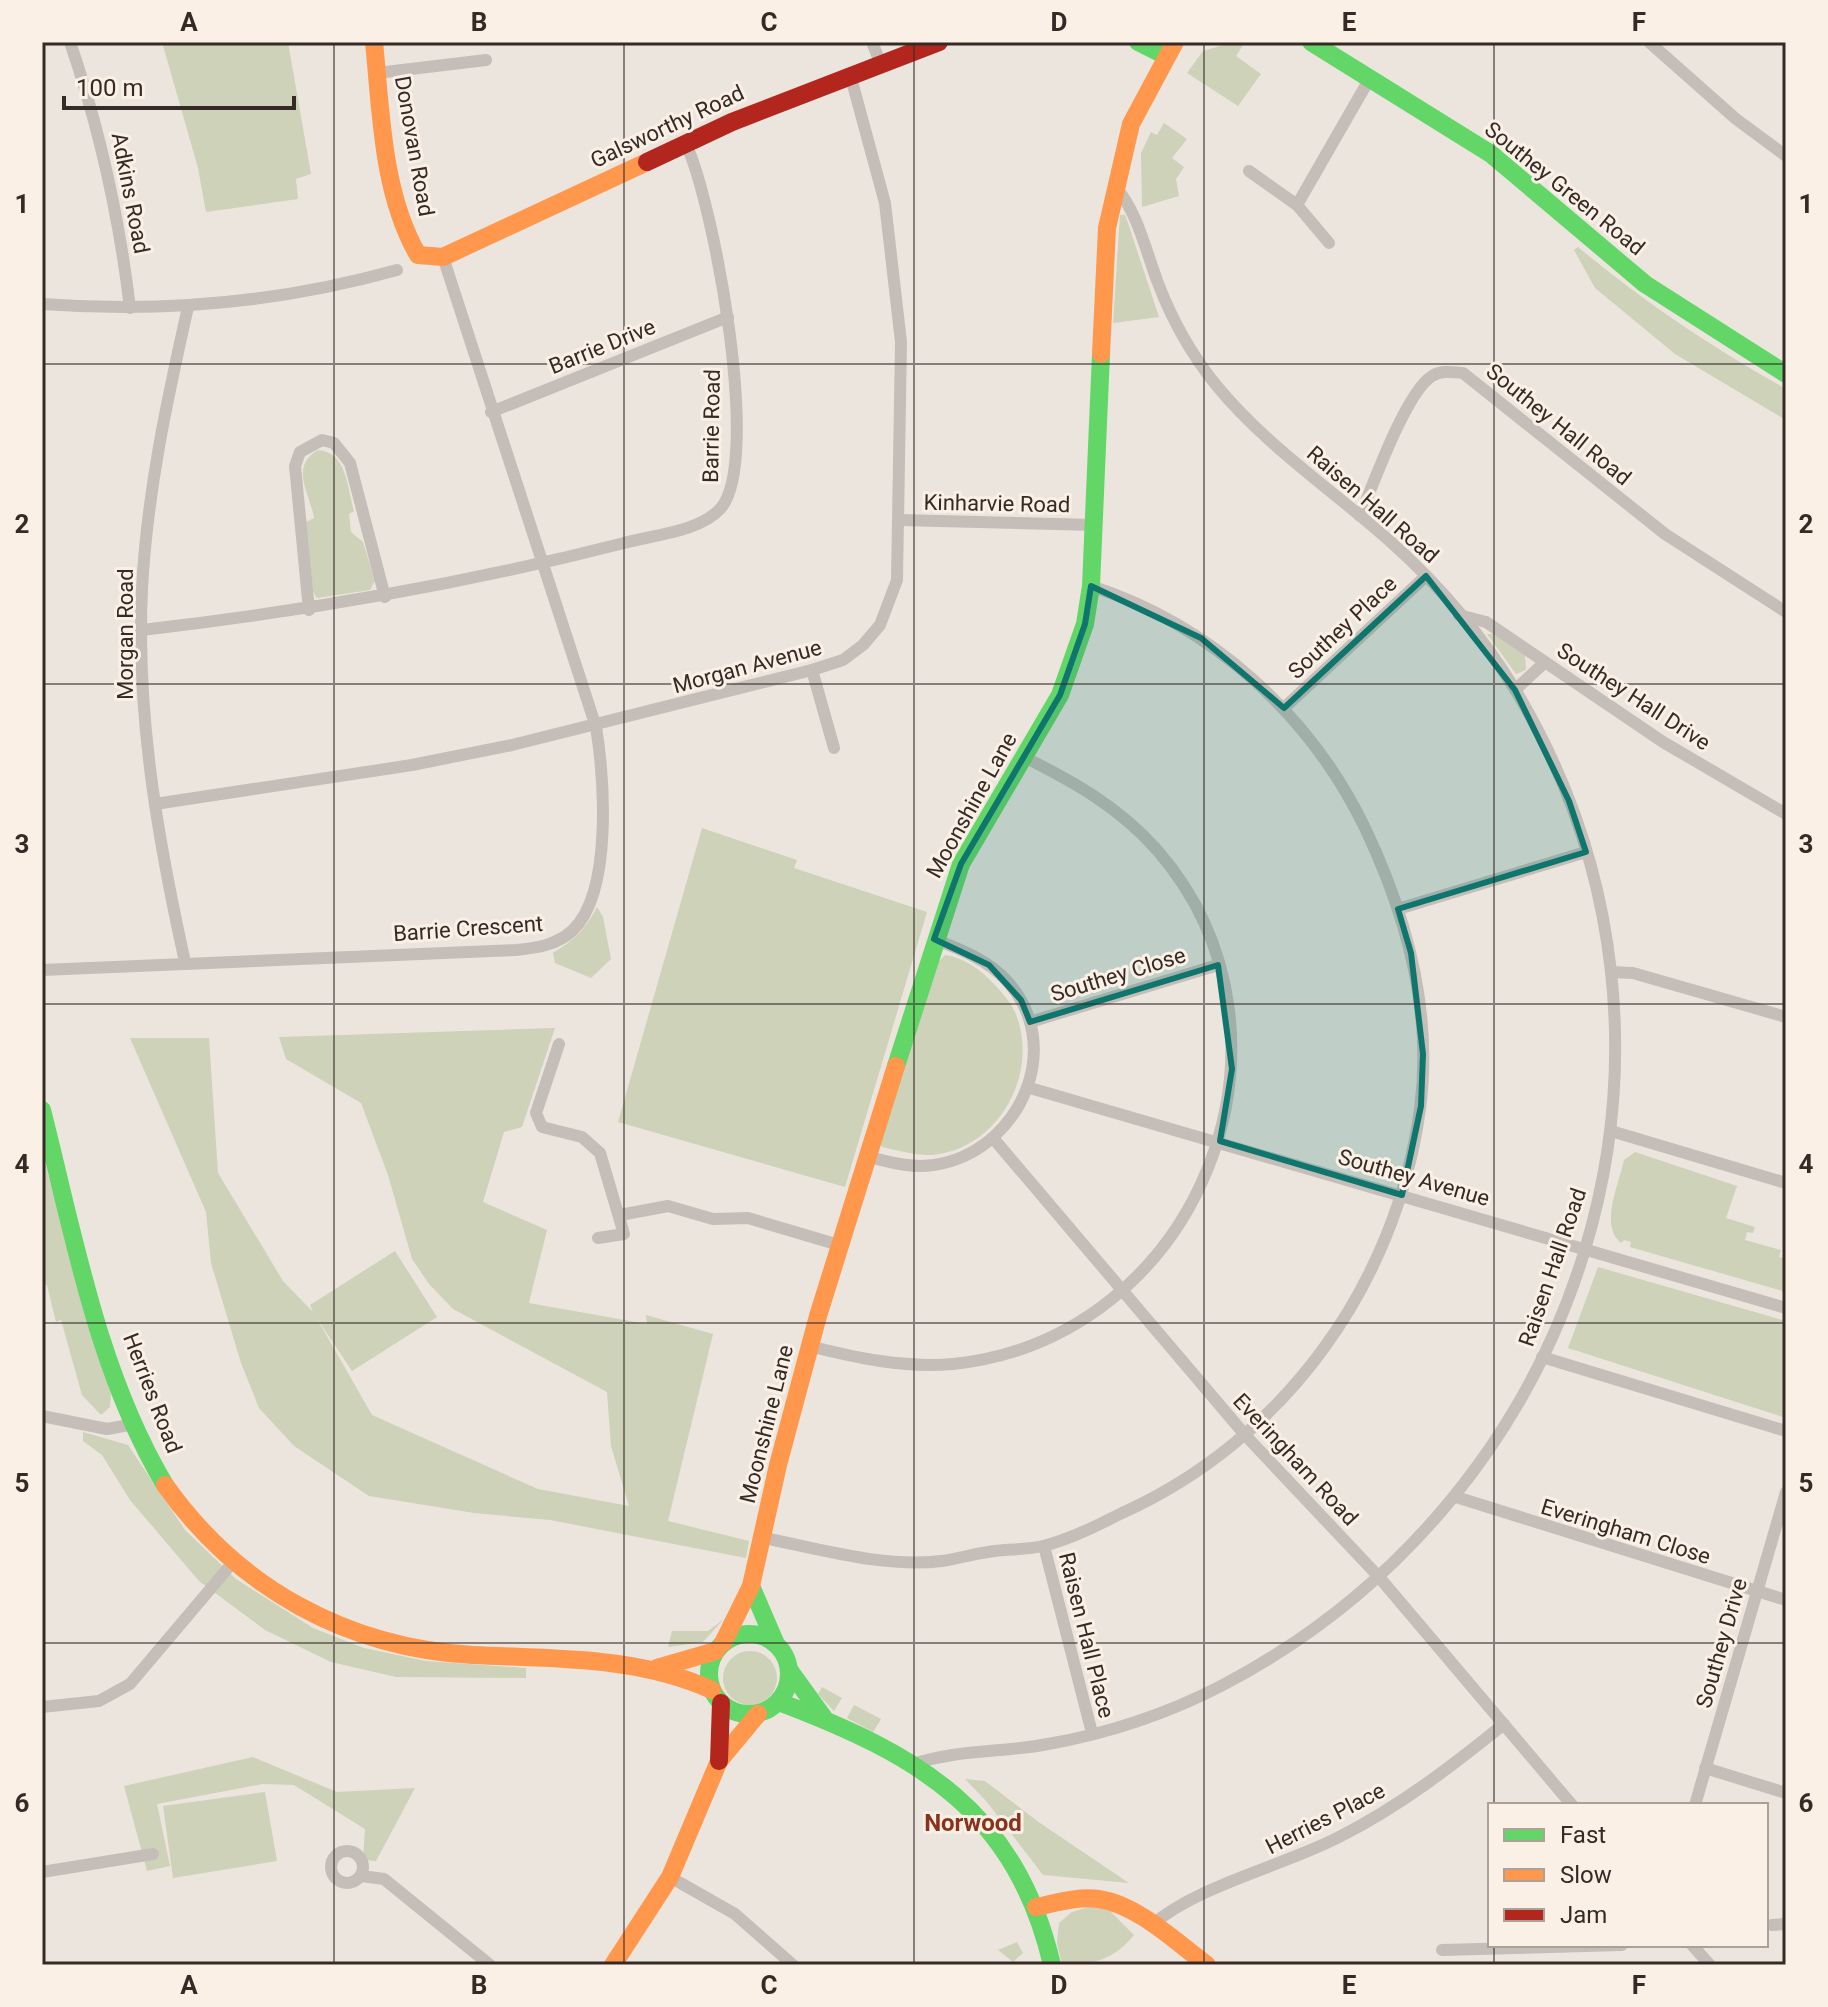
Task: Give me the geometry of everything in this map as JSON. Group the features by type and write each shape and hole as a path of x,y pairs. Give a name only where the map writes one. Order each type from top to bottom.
{"street":[{"name":"Adkins Road","path":"70,42 93,109 111,181 130,308"},
{"name":"Donovan Road","path":"374,42 399,203 409,240 418,255"},
{"path":"872,42 880,62"},
{"name":"Galsworthy Road","path":"418,255 443,257 686,144 850,74 939,42"},
{"path":"1138,42 1174,46"},
{"name":"Southey Green Road","path":"1311,42 1491,154 1676,307 1786,374"},
{"path":"1649,42 1736,119 1786,156"},
{"name":"Moonshine Lane","path":"720,1647 751,1586 809,1346 934,939 961,864 1060,695 1076,656 1091,586 1107,228 1114,185 1131,124 1174,46"},
{"path":"377,73 486,60"},
{"name":"Morgan Avenue","path":"155,804 412,765 596,727 812,670 843,660 863,645 880,625 897,580 901,342 885,203 850,74"},
{"path":"1297,205 1370,78"},
{"name":"Barrie Road","path":"142,630 309,610 385,597 542,563 687,526 719,510 730,494 734,476 733,376 728,317 719,254 704,189 686,144"},
{"path":"1249,171 1297,205 1329,243"},
{"name":"Raisen Hall Road","path":"911,1765 938,1755 1047,1745 1148,1717 1243,1674 1314,1629 1379,1577 1456,1497 1514,1415 1542,1357 1586,1247 1602,1187 1611,1131 1616,1066 1611,972 1601,908 1569,801 1515,690 1426,576 1360,516 1275,447 1211,379 1173,319 1132,208 1114,185"},
{"name":"Barrie Crescent","path":"42,970 516,950 558,941 581,921 595,884 602,779 596,727 443,257"},
{"path":"42,304 188,307 302,294 397,270"},
{"name":"Morgan Road","path":"185,962 155,804 146,736 142,590 153,478 188,307"},
{"name":"Barrie Drive","path":"491,412 728,317"},
{"name":"Southey Hall Road","path":"1360,516 1404,416 1426,380 1436,373 1463,373 1665,534 1786,612"},
{"path":"309,610 295,466 300,452 322,440 334,443 343,450 350,463 385,597"},
{"name":"Kinharvie Road","path":"899,520 1094,525"},
{"name":"Southey Place","path":"1284,708 1426,576"},
{"path":"764,1538 843,1554 940,1562 1044,1546 1158,1497 1201,1471 1246,1436 1297,1385 1374,1269 1402,1195 1421,1106 1423,1054 1411,953 1398,909 1356,811 1334,772 1284,708 1201,638 1143,606 1091,586"},
{"name":"Southey Hall Drive","path":"1459,615 1486,622 1663,742 1786,814"},
{"path":"1515,690 1545,662"},
{"path":"812,670 834,748"},
{"path":"809,1346 879,1363 919,1365 978,1359 1025,1348 1059,1333 1123,1291 1154,1260 1176,1230 1220,1141 1228,1108 1232,1069 1227,994 1218,965 1185,890 1158,852 1123,815 1079,784 1024,757"},
{"path":"1398,909 1586,852"},
{"path":"866,1156 893,1164 943,1164 969,1154 993,1138 1011,1120 1030,1088 1033,1042 1030,1022 1021,1000 989,965 934,939"},
{"name":"Southey Close","path":"1030,1022 1218,965"},
{"path":"1611,972 1633,973 1786,1017"},
{"path":"559,1044 536,1113 537,1122 593,1144 600,1153 624,1234 598,1238"},
{"name":"Southey Avenue","path":"1030,1088 1586,1247 1786,1308"},
{"name":"Herries Road","path":"42,1110 89,1286 135,1424 166,1486 194,1523 234,1561 308,1613 346,1631 383,1641 428,1651 657,1668"},
{"path":"1611,1131 1786,1183"},
{"name":"Everingham Road","path":"993,1138 1246,1436 1379,1577 1570,1803"},
{"path":"620,1215 668,1206 713,1219 748,1218 839,1245"},
{"path":"1542,1357 1786,1431"},
{"path":"42,1416 107,1429 135,1424"},
{"name":"Southey Drive","path":"1696,1803 1786,1492"},
{"name":"Everingham Close","path":"1456,1497 1786,1600"},
{"name":"Raisen Hall Place","path":"1044,1546 1092,1733"},
{"path":"42,1707 99,1701 130,1684 234,1561"},
{"path":"751,1586 790,1671 824,1718"},
{"path":"657,1668 720,1647 744,1634 756,1634 776,1644"},
{"path":"719,1761 716,1697 709,1673 720,1647"},
{"path":"657,1668 745,1715 758,1714"},
{"path":"613,1965 670,1877 693,1829 719,1761 758,1714 779,1702 786,1693 790,1671"},
{"path":"779,1702 824,1718 911,1765 948,1792 996,1836 1036,1907 1052,1965"},
{"name":"Herries Place","path":"1152,1925 1186,1902 1280,1865 1398,1804 1504,1724"},
{"path":"1705,1768 1786,1793"},
{"path":"42,1872 153,1854"},
{"path":"361,1876 384,1879 490,1965"},
{"path":"670,1877 735,1914 793,1965"},
{"path":"1036,1907 1085,1898 1104,1899 1152,1925 1207,1965"},
{"path":"1442,1950 1505,1947"},
{"path":"1694,1947 1710,1965"}],"highlighted area":[{"path":"1426,576 1515,690 1569,801 1586,852 1398,909 1411,953 1423,1054 1421,1106 1402,1195 1220,1141 1232,1069 1218,965 1030,1022 1021,1000 989,965 934,939 961,864 1060,695 1085,624 1091,586 1201,638 1284,708"}],"green space":[{"path":"162,42 288,42 311,174 296,179 298,199 206,212 198,168"},
{"path":"1233,42 1245,42 1236,56 1261,74 1238,106 1187,73 1203,51"},
{"path":"1164,123 1187,139 1172,158 1184,167 1176,179 1179,196 1142,207 1141,153 1151,132 1157,135"},
{"path":"1120,215 1125,215 1159,317 1113,323"},
{"path":"1578,247 1679,323 1786,389 1786,420 1675,354 1595,288 1574,250"},
{"path":"318,450 335,457 344,472 354,511 349,514 351,532 363,542 375,581 370,590 317,598 313,591 306,522 314,518 303,472 309,457"},
{"path":"1487,634 1494,634 1525,655 1526,670 1516,674"},
{"path":"702,828 797,860 794,868 927,912 845,1187 618,1122"},
{"path":"597,907 603,917 611,959 591,978 555,963 553,953 579,933"},
{"path":"945,955 963,960 979,970 1013,1007 1022,1035 1018,1083 994,1124 976,1139 955,1150 925,1155 882,1147 880,1143 938,962"},
{"path":"555,1028 522,1127 504,1132 483,1202 547,1230 529,1303 647,1324 646,1315 713,1334 668,1521 749,1541 746,1558 550,1520 474,1513 369,1496 294,1446 259,1408 241,1363 211,1263 206,1212 130,1038 209,1038 218,1173 283,1281 313,1312 310,1305 395,1251 437,1317 352,1371 316,1317 372,1415 538,1489 629,1506 611,1446 607,1392 453,1309 429,1284 412,1259 388,1175 361,1103 286,1059 279,1037"},
{"path":"1635,1152 1737,1186 1726,1218 1755,1227 1753,1233 1747,1232 1745,1240 1781,1250 1779,1257 1786,1259 1786,1292 1630,1247 1631,1242 1624,1240 1621,1243 1611,1226 1612,1204 1624,1160"},
{"path":"42,1153 111,1394 110,1407 101,1415 82,1395 61,1320 56,1322 47,1285 42,1284"},
{"path":"1598,1267 1786,1321 1786,1418 1568,1348"},
{"path":"83,1432 128,1445 185,1530 236,1579 313,1628 364,1648 426,1661 526,1668 526,1678 396,1677 331,1662 265,1630 199,1581 130,1500 102,1455 83,1441"},
{"path":"724,1619 703,1642 668,1647 672,1631 708,1631"},
{"path":"750,1651 769,1659 777,1678 769,1697 750,1705 731,1697 723,1678 731,1659"},
{"path":"822,1687 842,1698 834,1711 818,1694"},
{"path":"854,1705 881,1719 873,1732 847,1718"},
{"path":"253,1757 337,1792 415,1788 376,1861 363,1860 365,1829 294,1785 263,1784 157,1804 170,1866 147,1871 124,1786"},
{"path":"965,1779 985,1781 1040,1823 1129,1883 1043,1875 987,1802"},
{"path":"265,1792 277,1861 173,1878 163,1806"},
{"path":"1091,1906 1110,1911 1134,1935 1119,1950 1102,1959 1062,1965 1057,1943 1059,1923 1072,1912"},
{"path":"1017,1942 1023,1953 1013,1962 998,1950"}],"traffic: fast":[{"path":"1138,42 1166,56"},
{"path":"1311,42 1491,154 1645,284 1786,374"},
{"path":"896,1066 961,864 1060,695 1085,624 1091,586 1101,354"},
{"path":"42,1110 77,1254 105,1350 122,1397 165,1485"},
{"path":"751,1586 776,1644"},
{"path":"741,1634 757,1634 778,1645 789,1666 789,1674 789,1682 778,1703 757,1714 741,1714 727,1708 715,1696 709,1682 709,1666 715,1652 727,1640 741,1634"},
{"path":"790,1671 824,1718"},
{"path":"779,1702 876,1744 917,1768 954,1796 987,1828 1014,1866 1036,1912 1052,1965"}],"traffic: slow":[{"path":"374,42 390,179 406,231 418,255 443,257 647,162"},
{"path":"1101,354 1107,228 1131,124 1175,42"},
{"path":"723,1643 751,1586 778,1465 818,1316 896,1066"},
{"path":"165,1485 194,1522 226,1554 261,1582 299,1606 339,1625 382,1640 427,1650 625,1665 684,1679 712,1690"},
{"path":"657,1668 716,1651"},
{"path":"613,1965 670,1877 719,1761 758,1714"},
{"path":"1036,1907 1083,1898 1114,1903 1142,1916 1207,1965"}],"traffic: jam":[{"path":"647,162 732,122 939,42"},
{"path":"719,1761 721,1703"}],"district":[{"name":"Norwood","path":"973,1823"}]}
